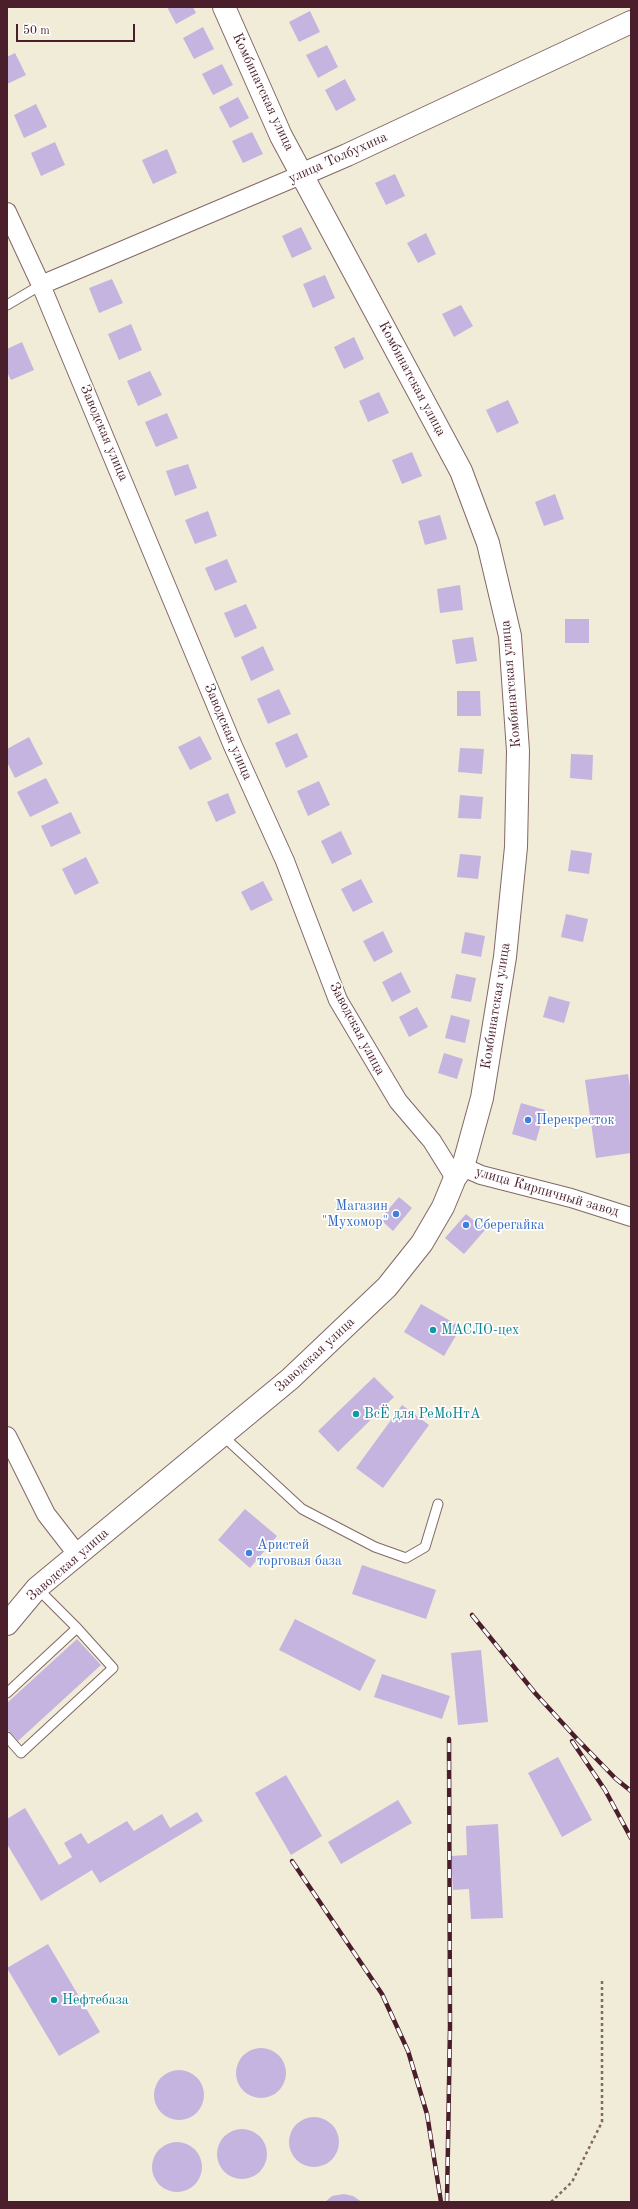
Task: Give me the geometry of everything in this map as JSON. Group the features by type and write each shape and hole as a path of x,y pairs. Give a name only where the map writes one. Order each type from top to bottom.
{"main road":[{"name":"Комбинатская улица","path":"224,7 281,136 303,174 461,471 488,543 510,636 518,751 516,847 505,957 484,1090 459,1172"},
{"name":"улица Толбухина","path":"303,174 347,155 631,22"},
{"name":"Заводская улица","path":"7,1624 37,1588 223,1436 290,1379 387,1287 422,1244 443,1207 459,1172"}],"street":[{"name":"улица Толбухина","path":"41,285 303,174"},
{"name":"Заводская улица","path":"7,212 41,285 233,746 285,861 338,1000 398,1101 459,1172"},
{"name":"улица Кирпичный завод","path":"459,1172 571,1198 631,1217"},
{"path":"7,1436 46,1514 77,1554"}],"lane":[{"path":"7,305 41,285"},
{"path":"223,1436 302,1509 375,1547 406,1558 425,1547 438,1504"},
{"path":"7,1738 21,1753 113,1668 77,1628 37,1588"},
{"path":"7,1693 77,1628"}],"path":[{"path":"550,2202 572,2182 602,2122 602,1979"}],"building":[{"path":"167,7 193,7 196,13 176,24"},
{"path":"310,11 320,32 299,42 289,22"},
{"path":"203,27 214,49 194,59 183,38"},
{"path":"327,45 338,67 318,78 306,55"},
{"path":"15,53 26,75 7,84 7,57"},
{"path":"222,64 233,85 213,95 202,74"},
{"path":"345,79 356,100 336,111 325,90"},
{"path":"238,97 249,118 230,128 219,107"},
{"path":"36,104 47,127 24,138 14,115"},
{"path":"252,132 263,154 243,163 232,141"},
{"path":"55,142 65,165 41,176 31,153"},
{"path":"167,149 177,173 153,184 142,160"},
{"path":"395,174 405,196 386,205 375,183"},
{"path":"301,227 312,249 292,258 282,236"},
{"path":"426,233 436,254 418,263 407,243"},
{"path":"325,275 335,298 313,308 303,284"},
{"path":"112,279 123,303 99,313 89,288"},
{"path":"461,305 473,326 454,337 442,314"},
{"path":"131,324 142,350 119,360 108,334"},
{"path":"354,337 364,359 344,369 334,347"},
{"path":"22,342 34,370 11,380 7,372 7,349"},
{"path":"150,371 162,395 138,406 127,381"},
{"path":"379,392 389,413 368,422 359,401"},
{"path":"508,400 519,423 497,433 486,410"},
{"path":"167,413 178,438 156,447 145,422"},
{"path":"412,452 422,476 402,484 392,460"},
{"path":"188,464 197,488 175,496 166,471"},
{"path":"555,494 564,519 544,526 535,502"},
{"path":"208,511 217,536 195,544 185,520"},
{"path":"440,515 447,539 425,545 418,521"},
{"path":"227,559 237,582 215,591 205,568"},
{"path":"460,585 463,610 440,613 437,589"},
{"path":"246,604 257,628 235,638 224,613"},
{"path":"565,619 589,619 589,643 565,643"},
{"path":"473,637 477,661 456,664 452,640"},
{"path":"263,646 274,670 251,681 241,657"},
{"path":"279,689 291,714 268,724 257,699"},
{"path":"457,691 480,691 481,716 457,716"},
{"path":"297,733 308,757 286,768 275,743"},
{"path":"200,736 212,759 190,770 178,747"},
{"path":"29,737 43,764 15,778 7,762 7,749"},
{"path":"460,748 484,749 482,774 458,772"},
{"path":"571,754 593,755 592,780 570,778"},
{"path":"46,778 59,803 30,817 17,792"},
{"path":"319,781 330,805 308,816 297,791"},
{"path":"228,793 236,813 216,822 207,802"},
{"path":"460,795 483,797 481,819 458,818"},
{"path":"71,812 81,833 51,847 41,826"},
{"path":"341,831 352,854 332,864 321,841"},
{"path":"571,850 592,853 589,874 568,871"},
{"path":"460,854 481,856 478,879 457,877"},
{"path":"86,857 99,883 75,895 62,869"},
{"path":"361,879 373,902 353,912 341,889"},
{"path":"263,881 273,900 251,911 241,892"},
{"path":"566,914 588,919 583,942 561,937"},
{"path":"383,931 393,952 374,962 363,941"},
{"path":"465,932 485,936 481,957 461,953"},
{"path":"401,972 411,992 392,1002 382,982"},
{"path":"456,974 476,978 471,1002 451,998"},
{"path":"549,996 570,1002 564,1023 543,1017"},
{"path":"417,1007 428,1027 409,1037 399,1017"},
{"path":"451,1015 470,1020 465,1043 445,1038"},
{"path":"444,1053 463,1059 457,1079 438,1073"},
{"path":"628,1074 631,1093 631,1153 596,1158 585,1080"},
{"path":"521,1103 545,1110 536,1141 512,1134"},
{"name":"Магазин \"Мухомор\"","path":"399,1197 412,1208 393,1231 380,1219"},
{"path":"466,1214 485,1230 464,1254 445,1238"},
{"name":"МАСЛО-цех","path":"421,1304 461,1327 444,1356 404,1332"},
{"name":"ВсЁ для РеМоНтА","path":"374,1377 394,1397 338,1452 318,1431"},
{"path":"402,1405 429,1425 383,1488 356,1468"},
{"path":"245,1509 277,1536 250,1568 218,1540"},
{"path":"362,1565 436,1590 426,1619 352,1594"},
{"path":"295,1619 376,1660 360,1691 279,1650"},
{"path":"77,1639 101,1665 18,1741 7,1729 7,1703"},
{"path":"481,1650 488,1722 458,1725 451,1653"},
{"path":"382,1674 450,1696 442,1719 374,1697"},
{"path":"558,1757 592,1820 562,1837 528,1773"},
{"path":"286,1775 322,1836 291,1855 255,1793"},
{"path":"398,1800 412,1823 341,1864 328,1842"},
{"path":"25,1808 59,1865 72,1857 64,1843 81,1833 88,1844 127,1821 134,1831 162,1814 170,1828 197,1812 203,1821 100,1883 92,1870 41,1901 7,1844 7,1819"},
{"path":"498,1824 503,1918 471,1919 469,1889 453,1890 451,1856 467,1855 466,1826"},
{"name":"Нефтебаза","path":"48,1944 100,2032 59,2056 7,1968"},
{"path":"261,2048 271,2050 279,2055 284,2063 286,2073 284,2083 279,2091 271,2096 261,2098 251,2096 243,2091 238,2083 236,2073 238,2063 243,2055 251,2050"},
{"path":"174,2070 184,2070 197,2077 204,2090 204,2100 197,2113 184,2120 174,2120 165,2116 158,2109 154,2100 154,2090 158,2081 165,2074"},
{"path":"309,2117 319,2117 332,2124 339,2137 339,2147 332,2160 319,2167 309,2167 300,2163 293,2156 289,2147 289,2137 293,2128 300,2121"},
{"path":"242,2129 252,2131 260,2136 265,2144 267,2154 265,2164 260,2172 252,2177 242,2179 232,2177 224,2172 219,2164 217,2154 219,2144 224,2136 232,2131"},
{"path":"172,2142 182,2142 195,2149 202,2162 202,2172 195,2185 182,2192 172,2192 163,2188 156,2181 152,2172 152,2162 156,2153 163,2146"},
{"path":"344,2194 353,2196 362,2202 325,2202 332,2196"}],"railway":[{"path":"472,1615 535,1693 616,1779 631,1791"},
{"path":"447,2202 450,2027 449,1739"},
{"path":"572,1741 605,1790 631,1838"},
{"path":"292,1861 382,1994 408,2051 427,2114 441,2202"}],"place":[{"name":"Перекресток","path":"528,1120"},
{"name":"Магазин \"Мухомор\"","path":"396,1214"},
{"name":"Сберегайка","path":"466,1225"},
{"name":"МАСЛО-цех","path":"433,1330"},
{"name":"ВсЁ для РеМоНтА","path":"356,1414"},
{"name":"Аристей торговая база","path":"249,1553"},
{"name":"Нефтебаза","path":"54,2000"}]}
